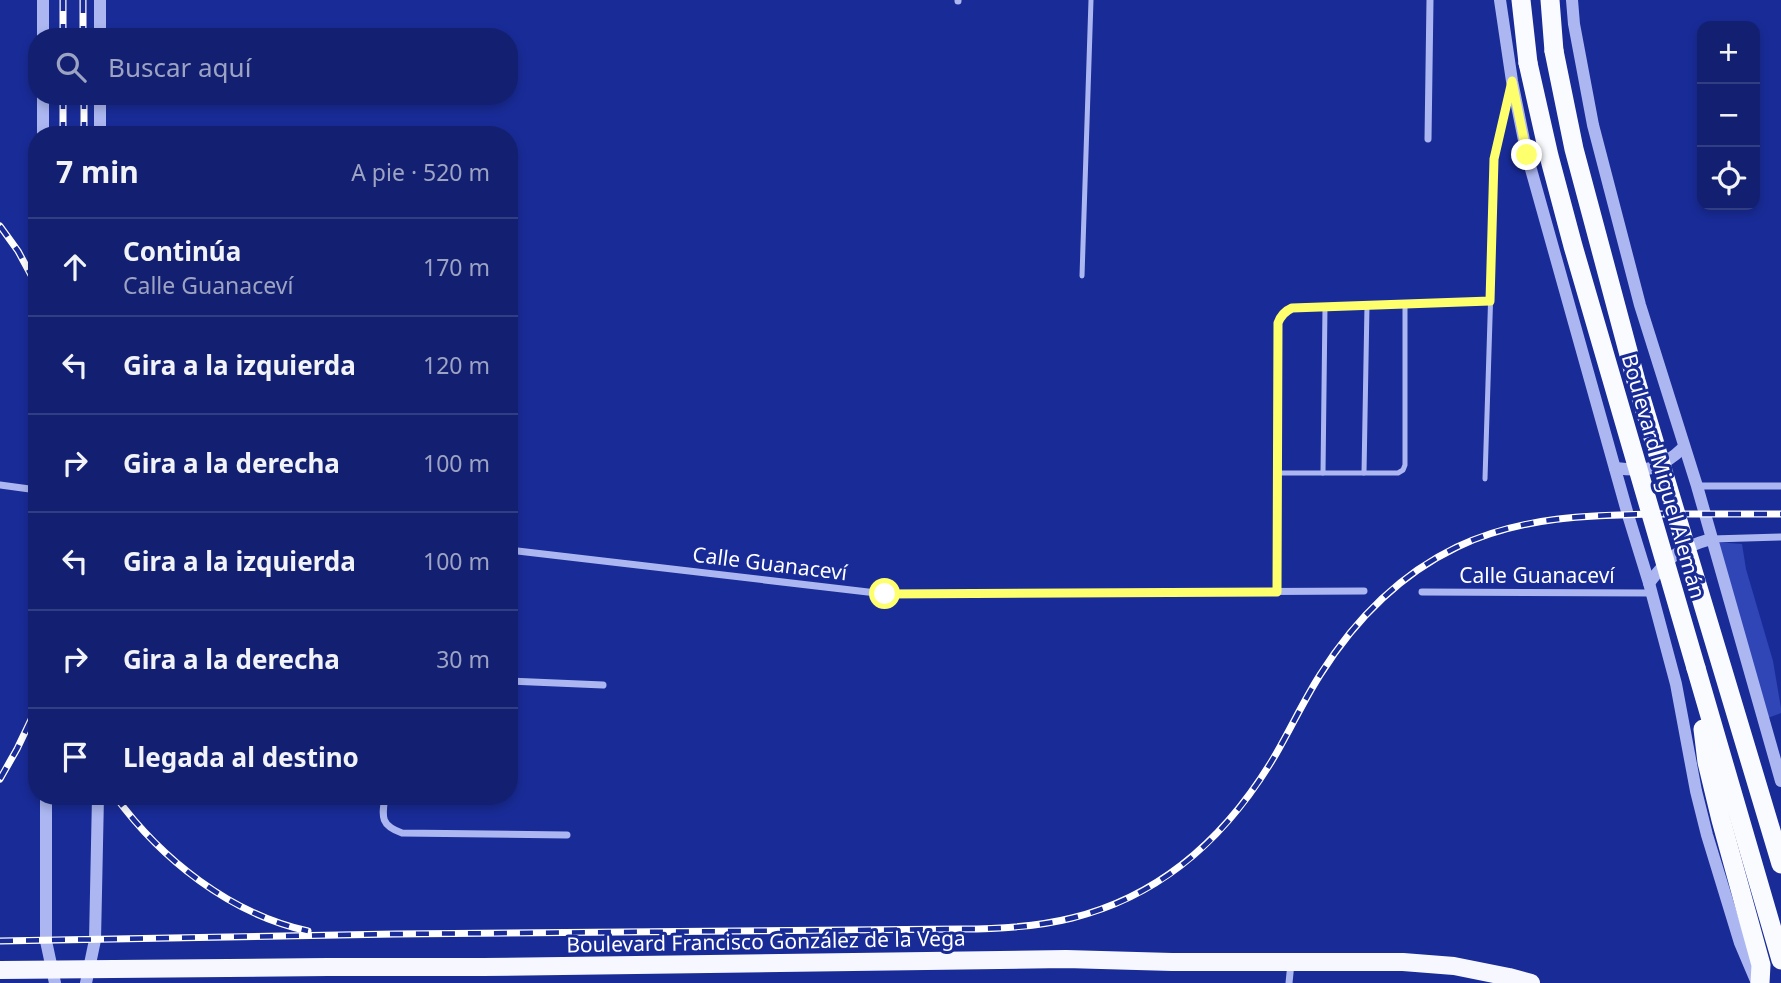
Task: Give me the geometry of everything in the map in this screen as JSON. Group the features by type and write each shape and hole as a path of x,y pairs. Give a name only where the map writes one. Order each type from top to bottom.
{"highway":[{"name":"Boulevard Miguel Alemán","path":"1521,0 1528,63 1573,246 1781,960"},
{"name":"Boulevard Miguel Alemán","path":"1550,0 1554,51 1574,149 1636,381 1781,864"},
{"path":"1704,700 1703,736 1707,762 1761,965 1758,983"}],"main road":[{"name":"Boulevard Francisco González de la Vega","path":"0,970 54,976 88,976 483,967 1066,959 1415,963 1454,967 1531,983"}],"street":[{"path":"43,0 43,28"},
{"path":"100,0 100,28"},
{"path":"1428,139 1430,0"},
{"path":"1500,0 1527,155 1676,684 1707,835 1740,943 1758,983"},
{"path":"1572,0 1593,125 1640,305 1697,486 1781,781"},
{"path":"43,105 43,126"},
{"path":"100,105 100,126"},
{"path":"1615,468 1636,471 1654,468 1671,460 1684,447"},
{"path":"0,485 28,489"},
{"path":"1697,486 1781,486"},
{"path":"1650,588 1673,555 1688,547 1711,539 1781,537"},
{"name":"Calle Guanaceví","path":"518,551 885,594 1364,591"},
{"name":"Calle Guanaceví","path":"1422,592 1650,588"},
{"path":"518,681 603,685"},
{"path":"46,805 46,941 54,976"},
{"path":"88,976 95,940 98,805"},
{"path":"384,805 382,816 386,824 402,833 567,835"},
{"path":"1289,983 1291,963"}],"lane":[{"path":"1082,276 1091,0"},
{"path":"1485,480 1494,159 1512,81"},
{"path":"1277,592 1278,323 1283,313 1292,308 1490,301"},
{"path":"1277,473 1398,473 1403,470 1405,304"},
{"path":"1364,473 1367,305"},
{"path":"1323,473 1325,307"}],"shaded area":[{"path":"1716,542 1742,544 1746,569 1773,661 1781,708 1781,713 1765,719"}],"railway":[{"path":"63,0 63,28"},
{"path":"83,0 83,28"},
{"path":"63,105 63,126"},
{"path":"84,105 84,126"},
{"path":"0,226 28,269"},
{"path":"0,941 395,934 976,929 1031,925 1072,918 1106,908 1136,894 1165,877 1215,835 1258,783 1314,685 1348,636 1380,601 1436,558 1457,547 1506,529 1556,519 1633,514 1781,514"},
{"path":"0,779 28,726"},
{"path":"122,805 154,841 200,881 251,912 308,931"}],"route":[{"path":"885,594 1277,592 1280,317 1292,308 1490,301 1494,159 1512,81 1527,155"}]}
